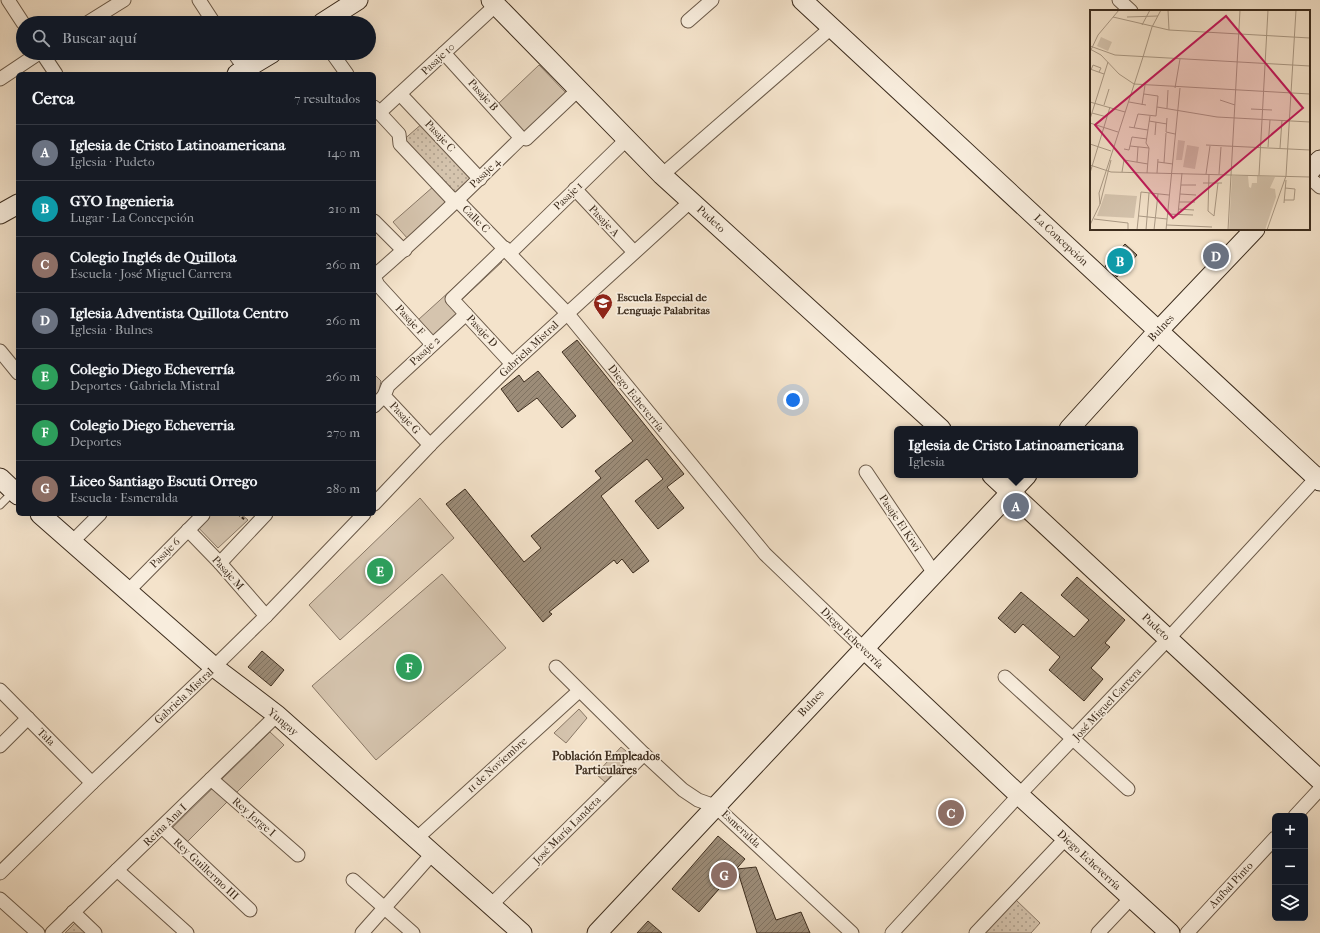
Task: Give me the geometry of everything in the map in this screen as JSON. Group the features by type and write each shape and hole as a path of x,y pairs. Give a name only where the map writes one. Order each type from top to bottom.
{"street":[{"path":"8,0 18,16"},
{"path":"94,16 107,4 124,0"},
{"path":"199,0 209,16"},
{"path":"333,16 358,0"},
{"path":"688,21 712,0"},
{"name":"La Concepción","path":"802,0 1158,331 1319,477"},
{"path":"1119,0 1130,10"},
{"name":"Pasaje 10","path":"377,110 400,94 444,53 493,3"},
{"name":"Pudeto","path":"493,3 662,175 938,426"},
{"path":"662,175 832,27"},
{"name":"Pasaje B","path":"444,53 521,138"},
{"path":"0,79 30,60"},
{"path":"46,60 55,72"},
{"path":"237,60 241,72 261,60"},
{"path":"337,60 346,72"},
{"name":"Pasaje 4","path":"376,281 405,250 521,138 526,139 579,89"},
{"name":"Pasaje C","path":"400,94 480,179"},
{"name":"Calle C","path":"377,110 399,134 400,144 451,198 457,200 508,250 567,313"},
{"name":"Pasaje 1","path":"452,299 575,189 627,139"},
{"path":"1310,171 1320,160"},
{"path":"1310,178 1320,187"},
{"name":"Pasaje A","path":"575,189 634,252"},
{"name":"Gabriela Mistral","path":"376,502 430,445 512,364 691,201"},
{"path":"376,223 400,247 405,250"},
{"name":"Bulnes","path":"1072,426 1158,331 1254,230"},
{"name":"Pasaje F","path":"376,283 432,344"},
{"name":"Pasaje D","path":"452,299 512,364"},
{"name":"Diego Echeverría","path":"567,313 765,554 1019,795 1170,933"},
{"name":"Pasaje 2","path":"376,404 432,344 466,314"},
{"path":"0,351 16,371"},
{"name":"Pasaje G","path":"385,393 430,445"},
{"name":"Pasaje El Kiwi","path":"866,472 934,573"},
{"name":"José Miguel Carrera","path":"892,933 1019,795 1168,639 1319,477"},
{"path":"0,478 16,493"},
{"name":"Pudeto","path":"995,478 1320,780"},
{"name":"Bulnes","path":"597,933 1024,478"},
{"name":"Yungay","path":"42,516 214,667 277,715 522,933"},
{"path":"72,542 98,516"},
{"name":"Pasaje 6","path":"128,591 202,516"},
{"path":"220,563 264,516"},
{"name":"Gabriela Mistral","path":"0,873 266,616 362,516"},
{"name":"Pasaje M","path":"188,530 220,563 266,616"},
{"name":"Esmeralda","path":"556,667 644,754 683,790 698,800 715,806 852,933"},
{"path":"1005,677 1074,738 1128,789"},
{"name":"Tala","path":"0,690 92,783"},
{"name":"11 de Noviembre","path":"416,839 579,691"},
{"name":"Reina Ana I","path":"52,933 277,715"},
{"path":"0,746 28,718"},
{"name":"José María Landeta","path":"491,905 644,754"},
{"name":"Rey Jorge I","path":"211,779 298,855"},
{"path":"1298,813 1320,789"},
{"name":"Rey Guillermo III","path":"162,828 250,910"},
{"path":"976,933 1066,838"},
{"name":"Aníbal Pinto","path":"1186,933 1272,841"},
{"path":"362,933 432,854"},
{"path":"117,870 187,933"},
{"path":"353,880 413,933"},
{"path":"1098,933 1131,898"},
{"path":"0,899 38,933"},
{"path":"73,912 95,933"}],"lane":[{"path":"0,505 16,493"}],"shaded area":[{"path":"539,65 569,96 526,137 498,104"},
{"path":"424,122 477,177 454,197 401,142"},
{"path":"434,186 448,201 408,239 393,222"},
{"path":"493,252 502,262 455,306 460,312 434,338 418,320"},
{"path":"376,376 381,381 379,391 376,394"},
{"path":"420,498 454,538 340,640 309,605"},
{"path":"198,516 243,516 248,520 218,548 192,521"},
{"path":"442,574 506,648 376,760 312,686"},
{"path":"579,709 587,718 566,743 554,733"},
{"path":"270,732 284,745 187,842 171,829"},
{"path":"621,747 631,755 605,782 596,774"},
{"path":"1016,900 1040,923 1031,933 985,933"},
{"path":"75,923 86,933 65,933"}],"building":[{"path":"1125,244 1137,255 1117,277 1105,266"},
{"path":"577,340 684,474 667,487 684,508 658,529 635,501 663,479 647,459 601,496 649,561 633,573 622,559 617,564 614,560 549,612 552,614 543,622 446,504 465,489 524,562 541,548 531,536 601,478 595,471 633,441 562,352"},
{"path":"538,371 576,416 562,428 537,398 518,412 501,389 519,375 524,382"},
{"path":"1077,577 1125,620 1105,643 1110,647 1091,668 1103,679 1084,701 1049,670 1060,657 1023,624 1015,633 998,618 1021,592 1074,637 1089,620 1061,595"},
{"path":"262,651 284,670 271,686 248,667"},
{"path":"718,836 745,859 699,912 672,889"},
{"path":"756,867 776,920 801,912 810,933 757,933 737,869"},
{"path":"648,921 662,933 637,933"}],"place":[{"name":"Iglesia Adventista Quillota Centro","path":"1216,256"},
{"name":"GYO Ingenieria","path":"1120,261"},
{"name":"Escuela Especial de Lenguaje Palabritas","path":"603,320"},
{"name":"Iglesia de Cristo Latinoamericana","path":"1016,506"},
{"name":"Colegio Diego Echeverría","path":"380,571"},
{"name":"Colegio Diego Echeverria","path":"409,667"},
{"name":"Colegio Inglés de Quillota","path":"951,813"},
{"name":"Liceo Santiago Escuti Orrego","path":"724,875"}],"district":[{"name":"Población Empleados Particulares","path":"606,763"}]}
